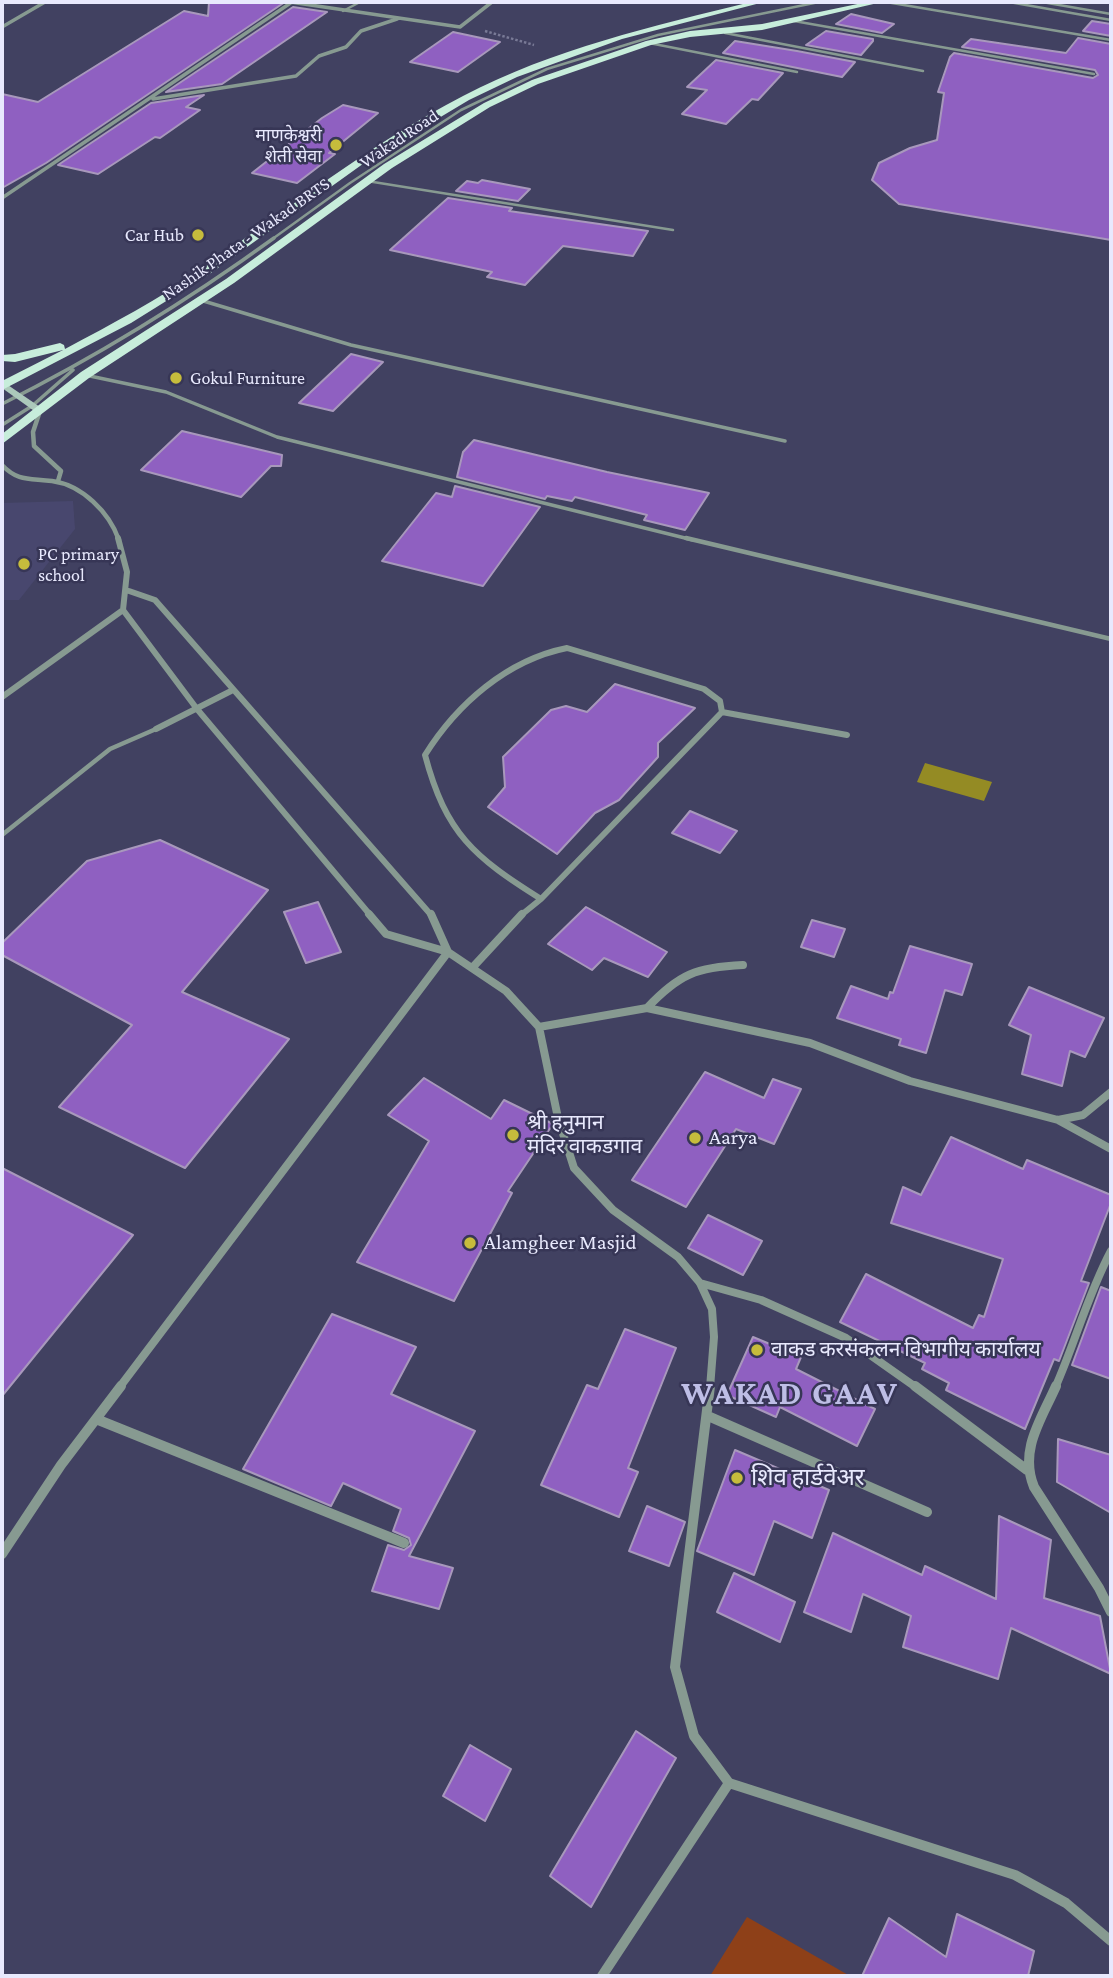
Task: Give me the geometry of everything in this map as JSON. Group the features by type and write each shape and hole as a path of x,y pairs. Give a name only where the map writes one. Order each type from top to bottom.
{"main road":[{"name":"Wakad Road","path":"2,385 127,321 204,273 363,159 414,126 490,86 619,37 760,2"},
{"name":"Wakad Road","path":"2,440 36,409 85,375 200,300 437,133 488,105 535,82 649,43 690,34 725,33 794,21 878,2"},
{"path":"2,358 52,349 127,321"},
{"path":"2,385 36,409"}],"street":[{"path":"2,27 45,2"},
{"path":"2,198 291,2 460,27 492,2"},
{"path":"149,100 296,76 318,56 346,47 361,31 397,19"},
{"path":"36,409 31,433 36,452 61,471 58,481"},
{"path":"2,465 8,473 28,482 58,481 90,499 116,532 126,555 129,591 123,610 2,696"},
{"path":"129,591 155,600 315,779 435,919 449,952"},
{"path":"123,610 197,709 386,934 449,952 506,991 539,1027 558,1118 574,1168 613,1210 678,1257 700,1283 712,1309 714,1337 708,1416 675,1667 694,1736 729,1783 1015,1875 1058,1895 1092,1921 1111,1941"},
{"path":"541,899 495,871 453,831 438,800 425,755 434,738 493,679 553,649 567,648 704,690 720,701 722,712"},
{"path":"156,729 233,690"},
{"path":"473,967 511,923 541,899 722,712"},
{"path":"722,712 847,736"},
{"path":"2,1554 96,1419 449,952"},
{"path":"647,1009 672,981 701,967 743,965"},
{"path":"539,1027 647,1009 810,1044 910,1081 1058,1120 1111,1149"},
{"path":"1058,1120 1083,1115 1111,1092"},
{"path":"1111,1251 1098,1274 1076,1340 1028,1450 1027,1471 1034,1487 1099,1588 1111,1612"},
{"path":"700,1283 761,1300 846,1338 958,1416 1027,1471"},
{"path":"708,1416 928,1512"},
{"path":"96,1419 404,1543"},
{"path":"602,1976 729,1783"}],"lane":[{"path":"343,11 360,2"},
{"name":"Nashik Phata - Wakad BRTS","path":"2,404 81,364 201,291 350,183 461,110 547,69 658,35 819,2"},
{"path":"886,2 1111,40"},
{"path":"1009,2 1111,20"},
{"path":"1042,2 1111,14"},
{"path":"794,21 1094,74"},
{"path":"725,33 923,71"},
{"path":"649,43 797,72"},
{"path":"367,181 673,230"},
{"path":"200,300 339,342 785,441"},
{"name":"Nashik Phata - Wakad BRTS","path":"2,425 36,409 81,364"},
{"path":"85,375 166,392 277,436 580,513 1111,639"},
{"path":"2,835 110,749 156,729"}],"path":[{"path":"460,27 490,32 569,54"}],"shaded area":[{"name":"PC primary school","path":"73,501 75,529 19,600 2,600 2,503"},
{"path":"925,763 992,782 984,801 917,782"},
{"path":"747,1917 850,1976 710,1976"}],"building":[{"path":"209,2 285,2 46,163 2,188 2,94 38,102 184,11 208,16"},
{"path":"293,7 327,12 222,84 166,92"},
{"path":"851,14 894,24 882,33 836,24"},
{"path":"1092,21 1111,24 1111,36 1083,31"},
{"path":"826,31 873,41 861,55 806,45"},
{"path":"453,32 500,42 458,72 410,62"},
{"path":"1078,38 1111,44 1111,240 899,204 872,180 879,163 910,148 937,140 944,93 938,92 950,57 954,53 1093,78 1098,75 1095,70 962,47 971,39 1066,53"},
{"path":"735,41 855,62 842,77 723,53"},
{"path":"716,60 783,73 758,100 752,99 726,124 682,114 707,90 687,87"},
{"path":"204,95 186,107 200,110 160,138 155,137 98,174 58,165 151,103"},
{"path":"343,105 378,113 329,153 335,154 297,183 252,173 322,118"},
{"path":"482,180 530,189 518,201 456,191 467,181 478,183"},
{"path":"448,198 512,208 509,211 648,231 633,256 563,246 525,285 487,277 492,272 390,250"},
{"path":"351,354 383,362 333,411 299,403"},
{"path":"182,431 282,455 281,466 271,466 241,497 141,470"},
{"path":"474,440 709,493 685,530 644,520 647,515 575,497 572,501 547,496 545,499 457,477 463,452"},
{"path":"455,486 540,507 483,586 382,561 436,493 452,497"},
{"path":"615,684 695,708 658,743 658,757 619,800 595,813 557,854 488,807 505,787 503,757 551,710 566,706 587,712"},
{"path":"690,811 737,831 720,853 672,833"},
{"path":"160,840 268,890 182,992 289,1039 185,1168 59,1107 132,1025 2,955 2,943 87,861"},
{"path":"318,902 341,952 306,963 284,912"},
{"path":"586,907 667,952 648,977 604,958 592,970 548,944"},
{"path":"812,920 845,929 834,957 801,947"},
{"path":"910,946 972,964 962,995 945,990 926,1053 899,1045 901,1039 837,1018 851,986 888,999 890,992 893,993"},
{"path":"1029,987 1104,1018 1085,1057 1070,1051 1062,1086 1022,1074 1031,1035 1009,1025"},
{"name":"Aarya","path":"705,1072 764,1098 773,1079 801,1089 774,1144 736,1129 686,1207 632,1180"},
{"path":"424,1078 491,1119 504,1100 553,1124 508,1191 512,1193 454,1301 357,1262 429,1141 388,1115"},
{"path":"951,1137 1023,1169 1027,1160 1111,1195 1111,1203 1081,1281 1089,1283 1059,1361 1054,1359 1025,1429 946,1390 949,1383 922,1369 925,1363 840,1322 866,1274 973,1328 979,1315 984,1317 1003,1259 891,1223 903,1187 921,1195"},
{"path":"2,1168 133,1235 2,1396"},
{"path":"708,1215 762,1241 743,1275 688,1248"},
{"path":"1101,1287 1111,1291 1111,1379 1072,1365"},
{"path":"332,1314 416,1347 391,1394 475,1431 409,1556 453,1568 439,1609 372,1591 388,1545 404,1550 411,1545 409,1538 393,1531 401,1509 343,1483 331,1506 243,1469"},
{"path":"625,1329 676,1348 628,1468 638,1472 619,1517 541,1485 587,1385 598,1389"},
{"path":"753,1337 801,1357 796,1369 875,1409 857,1446 780,1407 776,1417 727,1395"},
{"path":"1058,1439 1111,1455 1111,1513 1057,1482"},
{"path":"735,1450 829,1490 812,1538 774,1521 754,1575 697,1551"},
{"path":"647,1506 685,1522 669,1566 629,1551"},
{"path":"999,1516 1051,1540 1044,1598 1100,1616 1111,1674 1011,1628 998,1679 903,1647 911,1616 863,1594 851,1632 804,1612 833,1533 922,1575 925,1566 996,1599"},
{"path":"734,1573 795,1602 780,1642 717,1612"},
{"path":"636,1731 676,1758 591,1907 550,1876"},
{"path":"470,1745 511,1769 485,1821 443,1796"},
{"path":"957,1914 1034,1951 1028,1976 862,1976 889,1918 946,1957"}],"place":[{"name":"माणकेश्वरी शेती सेवा","path":"336,145"},
{"name":"Car Hub","path":"198,235"},
{"name":"Gokul Furniture","path":"176,378"},
{"name":"PC primary school","path":"24,564"},
{"name":"श्री हनुमान मंदिर वाकडगाव","path":"513,1135"},
{"name":"Aarya","path":"695,1138"},
{"name":"Alamgheer Masjid","path":"470,1243"},
{"name":"वाकड करसंकलन विभागीय कार्यालय","path":"757,1350"},
{"name":"शिव हार्डवेअर","path":"737,1478"}],"district":[{"name":"WAKAD GAAV","path":"790,1394"}]}
